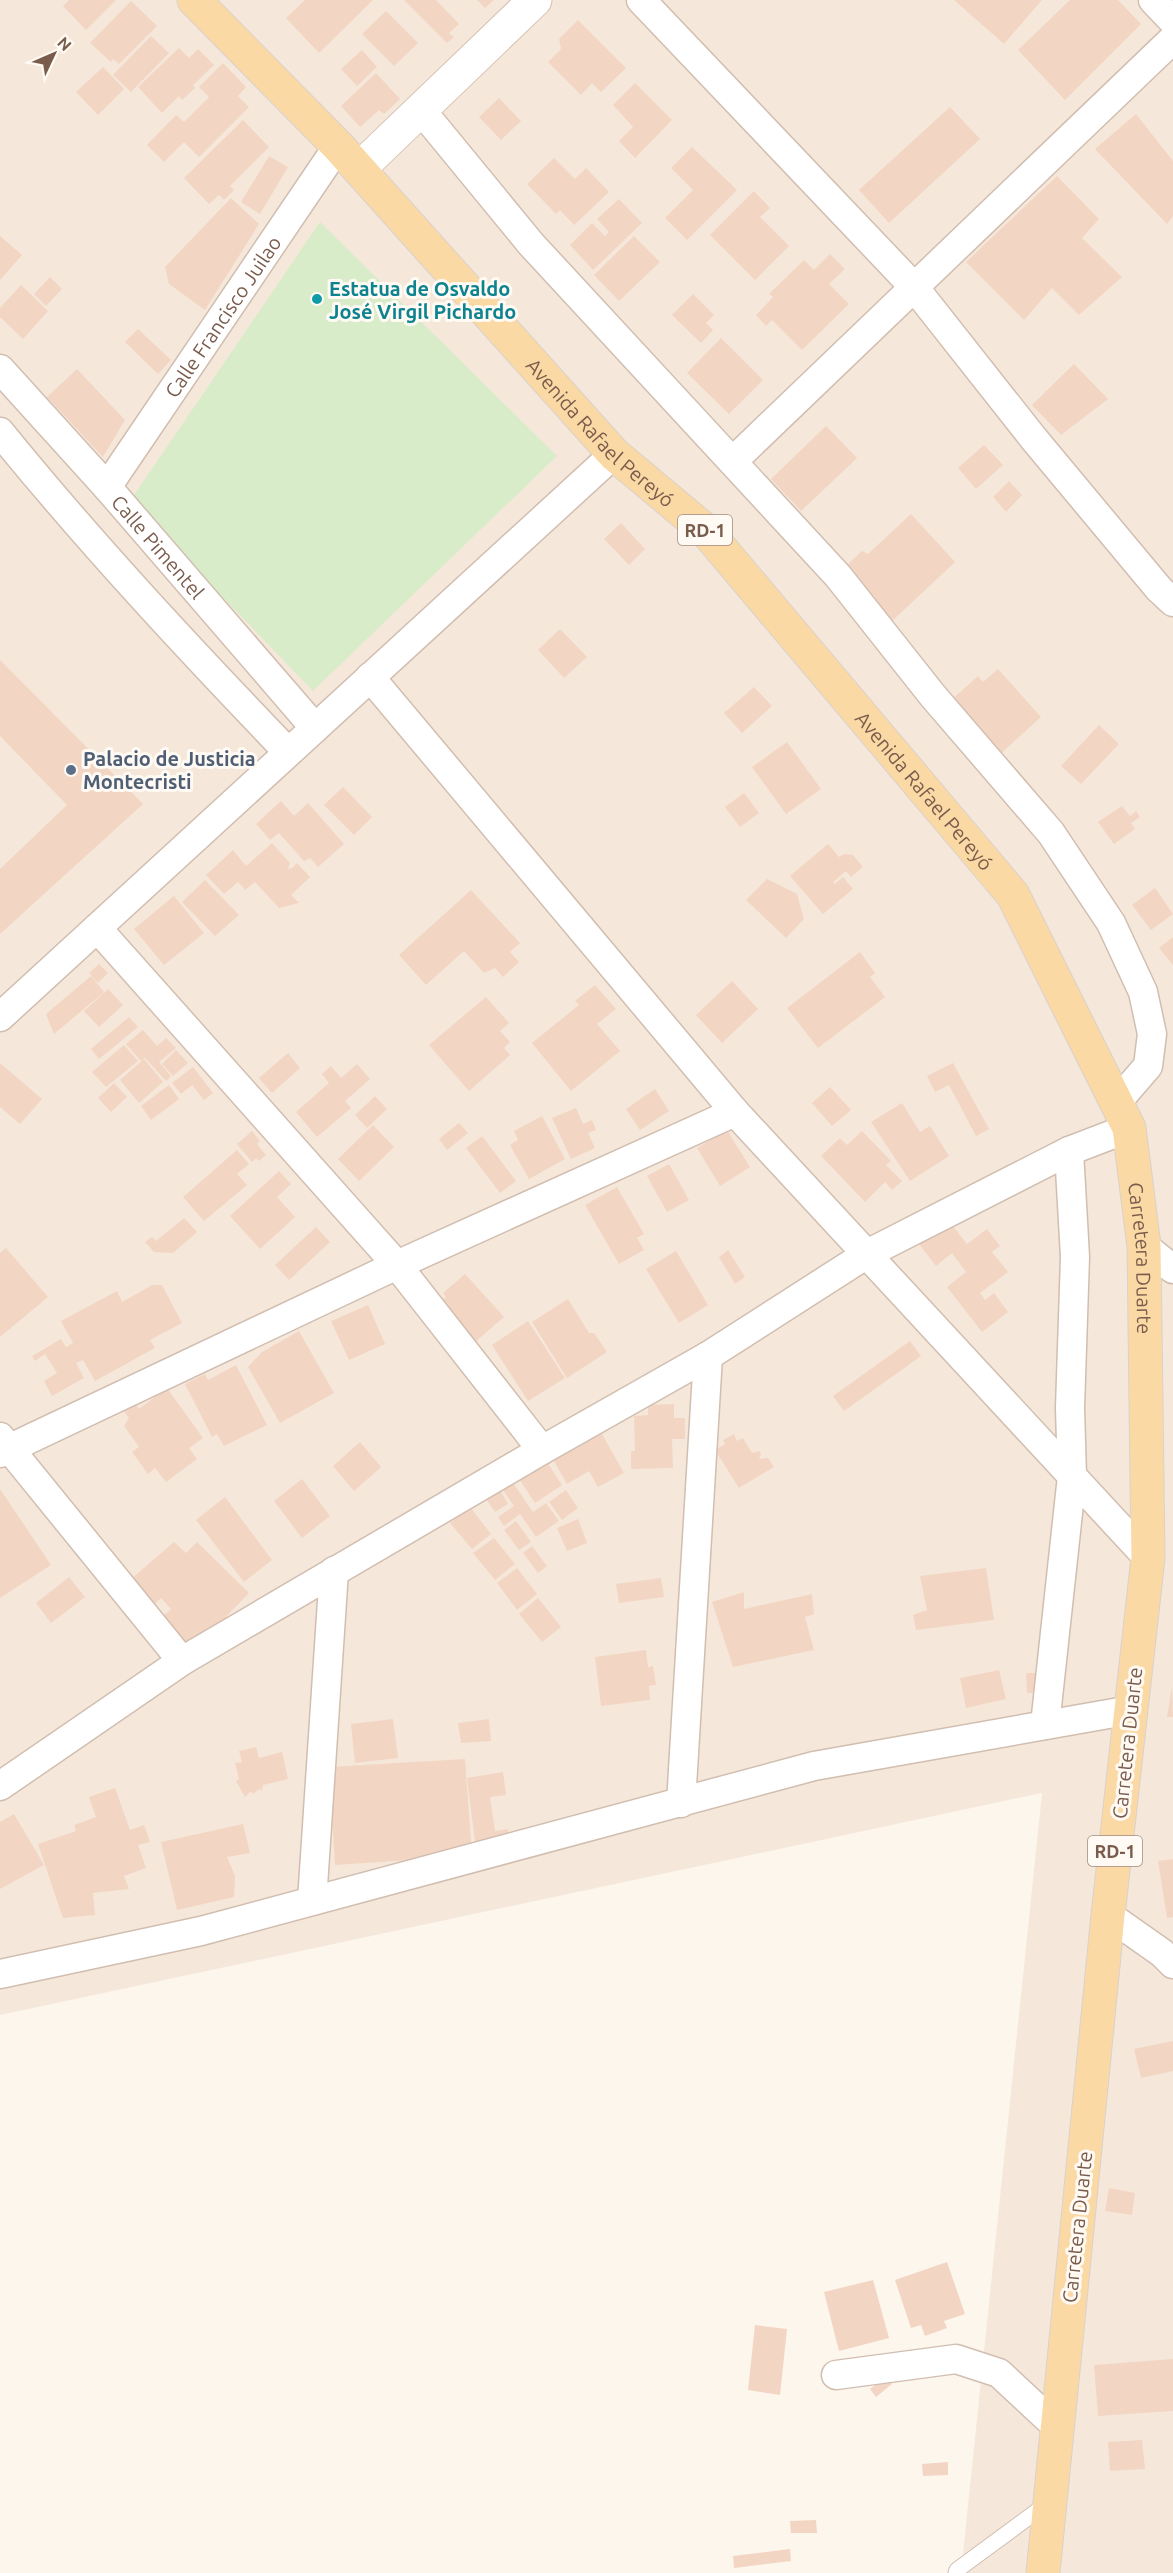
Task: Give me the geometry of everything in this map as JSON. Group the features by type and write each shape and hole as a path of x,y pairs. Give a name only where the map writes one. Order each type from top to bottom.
{"main road":[{"name":"Avenida Rafael Pereyó","path":"194,0 349,158 614,454 706,531 1013,895 1123,1115"},
{"name":"Carretera Duarte","path":"1043,2573 1108,1915 1148,1558 1144,1246 1123,1115"}],"street":[{"name":"Calle Francisco Juilao","path":"107,487 349,158 421,110 535,0"},
{"path":"641,0 914,287 1034,439 1159,589 1173,602"},
{"path":"1152,0 1173,21"},
{"path":"733,461 1173,39"},
{"path":"0,1786 182,1661 542,1450 708,1356 867,1254 1069,1151 1123,1115 1148,1066 1152,1034 1143,992 1111,923 1051,833 933,696 838,576 531,244 421,110"},
{"name":"Calle Pimentel","path":"3,377 107,487 315,728"},
{"path":"0,432 49,492 213,674 288,753"},
{"path":"0,1017 614,454"},
{"path":"370,677 735,1112 1148,1558"},
{"path":"97,928 397,1265 542,1450"},
{"path":"182,1661 3,1446 735,1112"},
{"path":"1045,1725 1072,1476 1070,1408 1076,1257 1069,1151"},
{"path":"1144,1246 1173,1269"},
{"path":"681,1803 708,1356"},
{"path":"312,1901 334,1571"},
{"path":"0,1974 201,1931 814,1766 1131,1710"},
{"path":"1108,1915 1162,1953 1173,1964"},
{"path":"836,2375 956,2359 999,2373 1057,2427"}],"lane":[{"path":"956,2573 1050,2501"}],"shaded area":[{"path":"0,0 1173,0 1173,2573 961,2573 1042,1793 0,2015"}],"green space":[{"path":"320,222 557,456 313,691 130,501"}],"building":[{"path":"69,0 116,0 86,30 63,6"},
{"path":"305,0 373,0 319,53 286,18"},
{"path":"404,0 436,0 459,24 449,33 454,37 447,43"},
{"path":"477,0 494,0 485,8"},
{"path":"954,0 1042,0 1004,44"},
{"path":"1070,0 1118,0 1141,24 1065,100 1018,50"},
{"path":"131,1 157,26 119,64 113,59 111,62 90,43"},
{"path":"386,11 418,43 394,66 362,34"},
{"path":"578,20 626,68 601,92 592,83 581,95 548,62 561,49 559,39"},
{"path":"151,36 169,53 131,92 113,75"},
{"path":"179,48 189,58 198,49 214,65 193,85 195,88 182,100 179,96 162,113 138,87"},
{"path":"362,50 377,67 357,86 341,69"},
{"path":"223,63 246,87 238,96 249,107 199,157 184,142 164,162 147,145 176,115 184,122 209,97 199,87"},
{"path":"103,67 124,89 98,115 76,92"},
{"path":"376,73 400,99 384,114 379,110 360,127 341,106"},
{"path":"635,83 672,120 635,158 619,141 633,127 613,105"},
{"path":"499,98 521,121 501,140 479,117"},
{"path":"950,107 980,139 889,223 859,190"},
{"path":"1136,114 1173,161 1173,216 1167,224 1095,149"},
{"path":"243,120 269,147 230,186 234,190 224,200 219,195 209,204 184,178"},
{"path":"692,147 737,190 687,240 665,218 693,190 671,168"},
{"path":"269,156 288,167 260,214 241,202"},
{"path":"554,158 575,179 586,168 609,192 574,225 560,210 556,214 527,184"},
{"path":"1057,176 1099,219 1082,238 1122,277 1079,315 1052,288 1024,320 966,262"},
{"path":"754,191 770,208 760,217 789,246 755,280 710,235"},
{"path":"231,198 259,224 205,310 169,284 165,267"},
{"path":"619,199 642,223 593,270 570,245 592,223 605,236 609,232 597,219"},
{"path":"0,236 22,255 0,280"},
{"path":"634,236 660,262 619,301 594,275"},
{"path":"830,254 845,269 829,284 849,304 802,350 772,320 766,326 756,315 773,297 769,294 804,260 814,270"},
{"path":"50,277 62,289 46,306 34,294"},
{"path":"21,285 48,311 23,339 0,317 0,308"},
{"path":"693,294 714,315 706,323 713,330 701,343 672,315"},
{"path":"138,329 171,360 158,374 125,342"},
{"path":"721,338 763,380 729,414 687,373"},
{"path":"1074,364 1108,399 1061,435 1032,405"},
{"path":"77,369 125,420 103,457 47,397"},
{"path":"826,426 857,458 801,511 771,479"},
{"path":"984,445 1003,465 976,489 958,468"},
{"path":"1009,481 1022,495 1006,512 993,497"},
{"path":"911,514 955,562 891,622 843,569 862,551 868,554"},
{"path":"621,523 645,549 629,565 604,539"},
{"path":"560,629 587,657 564,678 538,650"},
{"name":"Palacio de Justicia Montecristi","path":"0,660 143,804 0,934 0,869 67,805 0,736"},
{"path":"998,669 1041,717 997,757 948,703 978,676 983,682"},
{"path":"754,687 772,706 742,733 724,713"},
{"path":"1099,725 1119,744 1081,784 1061,766"},
{"path":"787,742 821,789 786,814 752,767"},
{"path":"343,787 372,817 354,835 324,805"},
{"path":"744,793 759,813 740,827 725,807"},
{"path":"281,801 294,816 308,803 344,844 318,867 310,858 304,861 279,833 270,840 256,824"},
{"path":"1122,806 1130,816 1136,811 1140,817 1131,823 1135,829 1114,844 1098,822"},
{"path":"272,843 290,863 288,869 297,863 310,877 291,895 299,903 279,908 255,882 245,890 238,882 224,894 206,875 233,850 246,866"},
{"path":"828,844 839,857 844,854 853,855 863,867 851,877 846,871 833,882 835,884 843,877 853,889 823,914 790,876"},
{"path":"767,879 797,894 804,919 786,938 746,900"},
{"path":"205,880 239,915 215,936 182,902"},
{"path":"1155,888 1173,914 1151,930 1132,905"},
{"path":"471,890 520,943 510,952 519,962 503,977 495,968 484,973 464,951 426,985 399,955"},
{"path":"174,896 204,933 164,965 134,929"},
{"path":"1173,937 1173,965 1159,948"},
{"path":"860,952 875,973 870,977 885,997 818,1048 787,1008"},
{"path":"99,964 108,973 98,983 89,973"},
{"path":"91,976 104,992 54,1034 46,1014"},
{"path":"732,981 758,1009 722,1043 696,1015"},
{"path":"595,985 616,1009 597,1024 620,1051 571,1091 532,1043 579,1005 575,1001"},
{"path":"108,989 123,1005 99,1027 84,1011"},
{"path":"486,997 509,1023 500,1031 510,1042 504,1048 510,1055 469,1091 429,1045"},
{"path":"129,1017 138,1027 99,1059 91,1049"},
{"path":"143,1030 157,1046 166,1038 176,1048 159,1062 171,1076 166,1081 145,1058 141,1061 126,1044"},
{"path":"124,1045 138,1061 106,1087 92,1072"},
{"path":"176,1050 188,1063 173,1076 162,1064"},
{"path":"288,1053 300,1068 272,1093 259,1078"},
{"path":"144,1059 163,1082 139,1103 120,1080"},
{"path":"0,1063 42,1099 20,1124 0,1107"},
{"path":"953,1063 989,1129 976,1136 949,1085 935,1092 927,1076"},
{"path":"357,1064 370,1079 345,1101 351,1108 317,1137 296,1112 329,1083 322,1074 331,1066 341,1078"},
{"path":"193,1067 213,1093 204,1100 192,1085 181,1094 172,1083"},
{"path":"114,1083 127,1097 111,1112 98,1098"},
{"path":"169,1085 179,1099 151,1120 141,1106"},
{"path":"830,1087 851,1110 832,1126 812,1103"},
{"path":"655,1089 669,1111 640,1130 626,1109"},
{"path":"375,1096 387,1109 367,1128 355,1115"},
{"path":"902,1103 920,1132 930,1126 949,1156 910,1181 871,1122"},
{"path":"576,1108 583,1124 592,1120 596,1130 588,1133 595,1148 571,1159 552,1118"},
{"path":"542,1116 565,1159 529,1179 510,1145 518,1140 514,1131"},
{"path":"459,1123 468,1133 447,1150 439,1139"},
{"path":"373,1125 394,1147 359,1181 338,1159"},
{"path":"727,1130 750,1167 720,1186 697,1148"},
{"path":"252,1131 260,1141 257,1144 266,1155 259,1161 256,1158 252,1162 237,1144"},
{"path":"862,1131 891,1161 886,1165 902,1181 892,1190 885,1182 865,1202 821,1156 840,1138 847,1145"},
{"path":"482,1136 516,1181 500,1193 466,1148"},
{"path":"237,1150 249,1164 237,1174 247,1185 204,1221 183,1197"},
{"path":"669,1164 689,1200 667,1212 647,1176"},
{"path":"279,1171 291,1184 277,1197 295,1217 260,1249 230,1216"},
{"path":"617,1187 644,1234 637,1238 644,1250 619,1264 585,1205"},
{"path":"184,1218 197,1232 173,1253 154,1252 145,1242 152,1237 156,1241"},
{"path":"949,1221 967,1244 987,1229 1000,1246 992,1252 1008,1272 980,1293 985,1300 994,1293 1008,1312 982,1332 947,1287 966,1272 952,1253 936,1266 919,1244"},
{"path":"316,1227 330,1242 289,1280 275,1265"},
{"path":"6,1248 48,1297 0,1337 0,1253"},
{"path":"728,1250 745,1277 735,1284 719,1257"},
{"path":"676,1251 708,1305 679,1323 646,1269"},
{"path":"465,1274 504,1317 468,1348 433,1309 446,1297 443,1293"},
{"path":"152,1285 162,1285 182,1323 150,1340 155,1348 95,1381 83,1360 76,1363 84,1378 52,1396 44,1381 57,1373 45,1354 35,1361 32,1356 61,1339 66,1347 73,1343 61,1321 117,1291 122,1302"},
{"path":"568,1299 589,1333 594,1333 607,1352 567,1378 532,1322"},
{"path":"368,1305 385,1344 349,1360 331,1321"},
{"path":"528,1321 565,1378 528,1401 492,1345"},
{"path":"299,1331 334,1393 280,1423 248,1367 262,1352"},
{"path":"910,1341 921,1356 844,1411 833,1396"},
{"path":"236,1365 267,1425 224,1446 217,1434 212,1437 185,1384 205,1374 208,1380"},
{"path":"167,1388 203,1438 189,1448 197,1459 166,1482 155,1468 148,1474 132,1452 139,1447 124,1426 129,1418 123,1410 134,1401 139,1409"},
{"path":"674,1404 674,1418 685,1418 685,1439 672,1439 673,1468 631,1469 631,1451 635,1451 634,1416 648,1415 648,1405"},
{"path":"598,1427 624,1473 598,1487 589,1471 567,1484 550,1454"},
{"path":"734,1434 737,1441 743,1438 752,1453 759,1451 761,1454 759,1459 768,1458 774,1467 739,1488 715,1450 725,1444 723,1440"},
{"path":"360,1442 381,1467 354,1491 333,1466"},
{"path":"541,1453 562,1485 535,1503 514,1471"},
{"path":"302,1479 330,1516 302,1538 274,1501"},
{"path":"511,1480 533,1512 546,1503 559,1521 536,1537 520,1514 504,1526 498,1517 514,1506 501,1487"},
{"path":"498,1487 508,1504 495,1512 484,1496"},
{"path":"0,1489 51,1565 0,1598"},
{"path":"566,1490 578,1508 562,1520 549,1502"},
{"path":"225,1497 272,1560 244,1582 196,1520"},
{"path":"470,1507 491,1534 472,1549 450,1523"},
{"path":"578,1519 587,1543 567,1551 557,1528"},
{"path":"516,1521 531,1542 519,1550 504,1530"},
{"path":"494,1538 515,1564 495,1580 473,1553"},
{"path":"174,1542 186,1553 197,1542 249,1593 212,1631 183,1643 161,1618 171,1609 161,1598 153,1606 130,1580"},
{"path":"532,1546 547,1566 538,1573 523,1553"},
{"path":"517,1568 537,1594 517,1610 497,1583"},
{"path":"986,1568 994,1620 916,1630 913,1615 927,1610 920,1576"},
{"path":"69,1577 85,1597 51,1623 36,1603"},
{"path":"661,1578 664,1597 619,1603 616,1584"},
{"path":"744,1592 744,1609 812,1594 814,1614 805,1617 814,1650 733,1667 712,1602"},
{"path":"538,1598 561,1627 542,1642 519,1614"},
{"path":"646,1650 648,1667 653,1666 656,1685 649,1686 650,1700 601,1706 595,1657"},
{"path":"999,1670 1006,1699 966,1708 960,1678"},
{"path":"1026,1673 1039,1673 1039,1693 1027,1693"},
{"path":"1172,1686 1173,1717 1167,1717"},
{"path":"393,1719 398,1758 355,1763 351,1724"},
{"path":"489,1719 491,1741 461,1743 458,1723"},
{"path":"256,1747 259,1758 282,1752 288,1779 263,1785 262,1791 259,1789 253,1794 251,1791 245,1797 236,1781 239,1779 235,1763 242,1762 239,1751"},
{"path":"465,1759 472,1856 335,1865 329,1767"},
{"path":"503,1772 506,1795 490,1797 495,1831 508,1829 509,1836 475,1842 467,1778"},
{"path":"115,1788 130,1830 144,1825 150,1842 138,1845 146,1868 124,1876 129,1889 93,1893 95,1915 63,1918 38,1844 76,1831 74,1825 96,1817 89,1797"},
{"path":"14,1814 44,1865 0,1889 0,1822"},
{"path":"243,1824 250,1853 227,1857 235,1876 234,1897 177,1910 161,1842"},
{"path":"1173,1859 1173,1917 1167,1918 1158,1861"},
{"path":"1173,2041 1173,2071 1141,2078 1134,2049"},
{"path":"1109,2188 1135,2193 1132,2215 1105,2211"},
{"path":"947,2262 965,2314 944,2321 947,2328 925,2336 921,2325 911,2328 895,2280"},
{"path":"873,2280 889,2338 839,2351 824,2292"},
{"path":"755,2325 787,2329 780,2395 748,2390"},
{"path":"1173,2359 1173,2411 1098,2416 1094,2365"},
{"path":"886,2376 892,2384 876,2397 870,2389"},
{"path":"1142,2440 1145,2469 1110,2471 1108,2442"},
{"path":"948,2462 948,2475 923,2476 922,2464"},
{"path":"816,2520 817,2533 791,2533 790,2521"},
{"path":"790,2549 791,2561 734,2568 733,2556"}],"place":[{"name":"Estatua de Osvaldo José Virgil Pichardo","path":"317,299"},
{"name":"Palacio de Justicia Montecristi","path":"71,770"}]}
